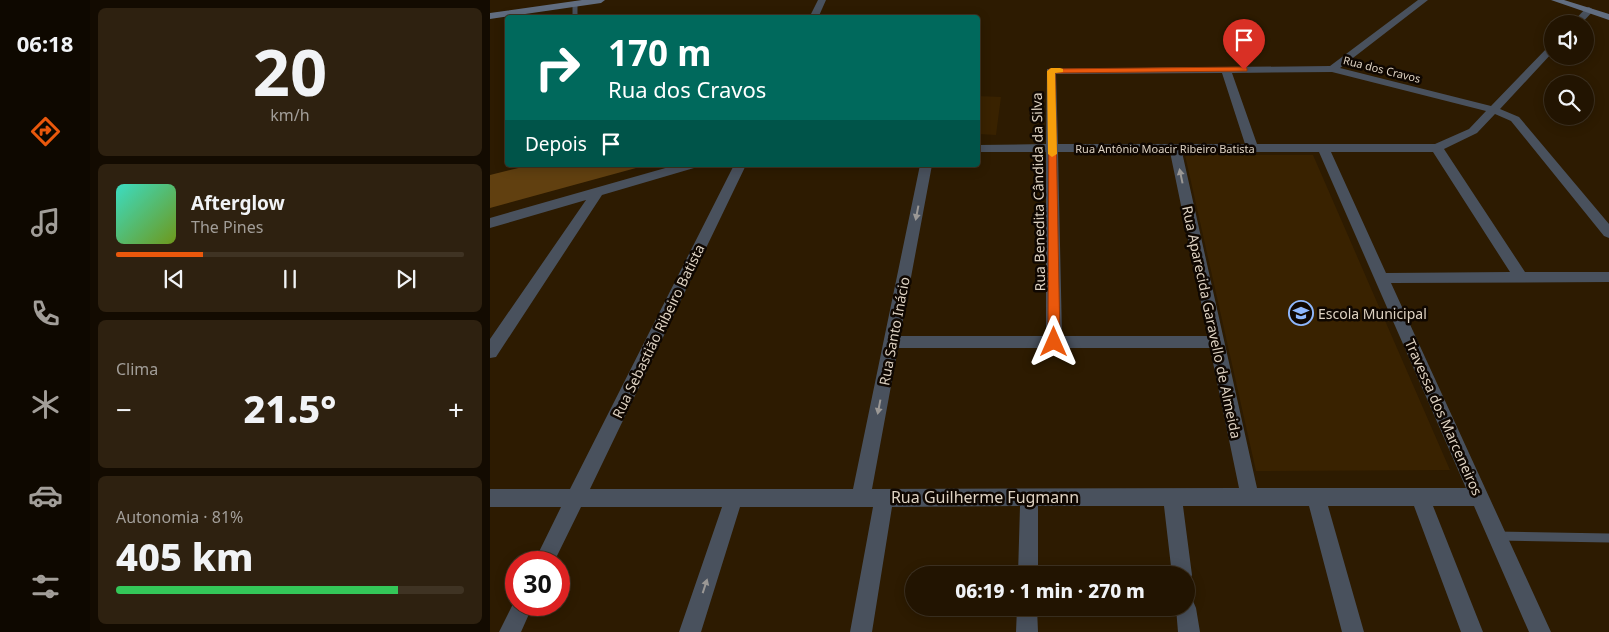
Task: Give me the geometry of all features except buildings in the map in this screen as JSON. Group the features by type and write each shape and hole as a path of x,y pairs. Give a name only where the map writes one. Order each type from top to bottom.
{"street":[{"path":"490,16 601,0"},
{"path":"814,15 822,0"},
{"path":"1332,69 1424,0"},
{"path":"1555,0 1609,17"},
{"path":"1584,15 1589,10"},
{"path":"1521,278 1437,148 1473,131 1544,57"},
{"name":"Rua dos Cravos","path":"1051,71 1332,69 1494,110 1515,119 1609,233"},
{"path":"1226,70 1252,147"},
{"name":"Rua Benedita Cândida da Silva","path":"1051,71 1054,342"},
{"name":"Travessa dos Marceneiros","path":"1323,147 1540,632"},
{"name":"Rua Antônio Moacir Ribeiro Batista","path":"980,148 1437,148"},
{"name":"Rua Aparecida Garavello de Almeida","path":"1175,148 1250,497"},
{"path":"490,223 683,167"},
{"name":"Rua Sebastião Ribeiro Batista","path":"550,551 739,167"},
{"name":"Rua Santo Inácio","path":"861,497 926,167"},
{"path":"490,352 598,192"},
{"path":"1382,278 1609,277"},
{"path":"892,342 1217,342"},
{"path":"1028,566 1029,497"},
{"path":"1420,497 1472,632"},
{"name":"Rua Guilherme Fugmann","path":"490,498 1480,497"},
{"path":"690,632 734,498"},
{"path":"861,632 884,498"},
{"path":"1172,498 1181,566"},
{"path":"1316,498 1353,632"},
{"path":"510,632 518,616"},
{"path":"1027,616 1027,632"},
{"path":"1187,616 1189,632"}],"lane":[{"path":"575,4 575,15"},
{"path":"1497,536 1609,538"}],"shaded area":[{"path":"980,96 1001,97 996,135 980,134"},
{"name":"Escola Municipal","path":"1185,155 1313,155 1450,470 1256,471"},
{"path":"523,167 640,167 490,208 490,175"}],"slow traffic":[{"path":"1052,154 1051,71 1060,71"}],"place":[{"name":"Escola Municipal","path":"1301,313"}],"route":[{"path":"1054,342 1051,71 1244,70"}]}
